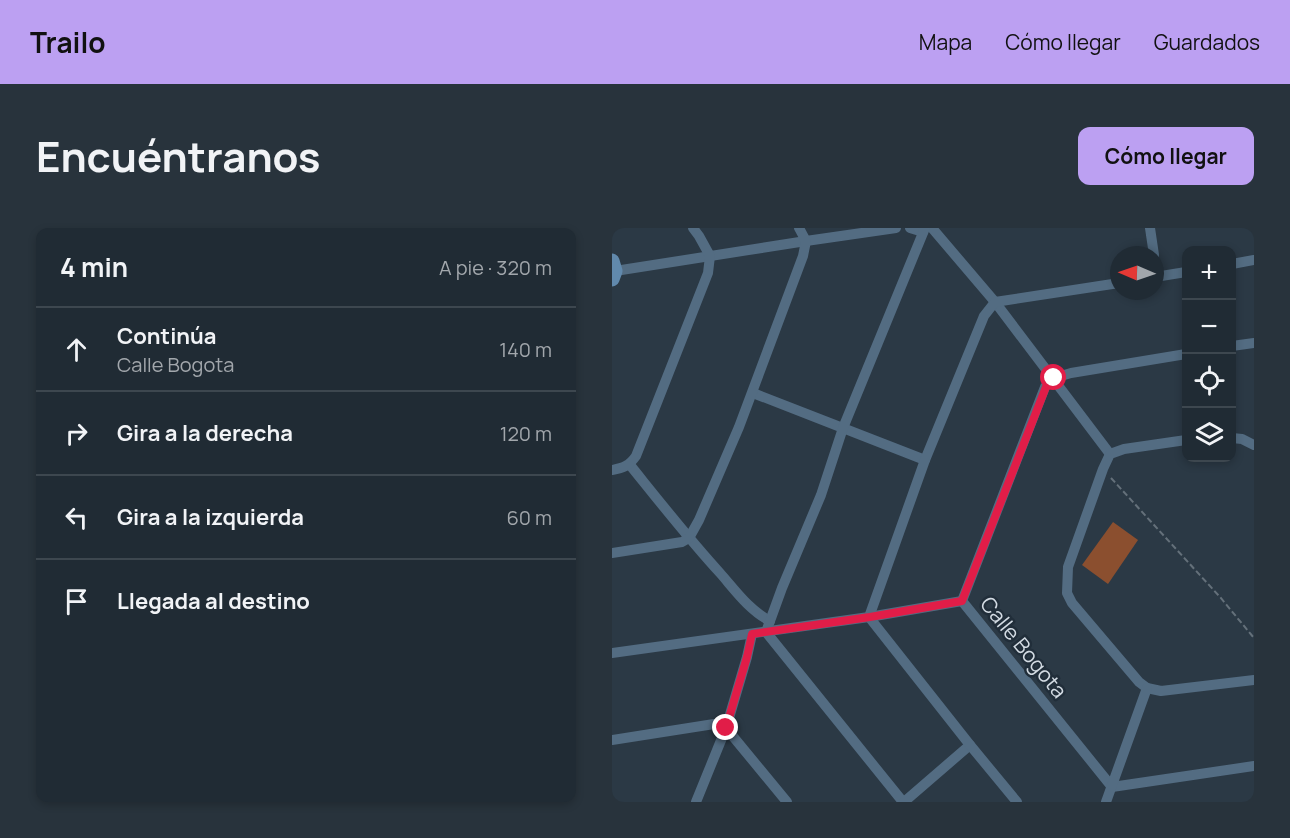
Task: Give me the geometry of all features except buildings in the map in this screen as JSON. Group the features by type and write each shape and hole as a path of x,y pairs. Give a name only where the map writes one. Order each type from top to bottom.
{"street":[{"path":"612,470 630,465 636,456 708,273 710,256 693,228"},
{"path":"612,553 682,542 689,538 704,509 753,393 803,256 806,241 799,228"},
{"path":"613,270 896,228"},
{"path":"910,228 927,229 994,302 1110,454"},
{"path":"1150,228 1153,246"},
{"path":"768,627 821,495 843,428 927,229"},
{"path":"1236,263 1254,260"},
{"path":"1164,276 1182,273"},
{"path":"870,617 925,460 984,316 994,302 1110,284"},
{"path":"1236,345 1254,343"},
{"path":"1054,378 1071,373 1182,355"},
{"name":"Calle Bogota","path":"1054,378 1046,387 962,601 1112,788"},
{"path":"753,393 925,460"},
{"path":"1236,438 1254,445"},
{"path":"1182,441 1124,449 1110,454 1068,567 1067,593 1072,603 1138,682 1147,688 1161,691 1254,680"},
{"path":"630,465 689,538 760,616 904,802 970,745"},
{"path":"612,653 752,634 768,627 870,617 962,601"},
{"path":"870,617 1017,802"},
{"path":"696,802 726,728 752,634"},
{"path":"1106,802 1147,688"},
{"path":"612,740 714,724 726,728 787,802"},
{"path":"1112,788 1254,766"}],"path":[{"path":"1103,469 1220,597 1254,638"}],"shaded area":[{"path":"1113,522 1138,540 1108,584 1082,565"}],"route":[{"path":"726,728 752,634 962,601 1046,387 1054,378"}]}
